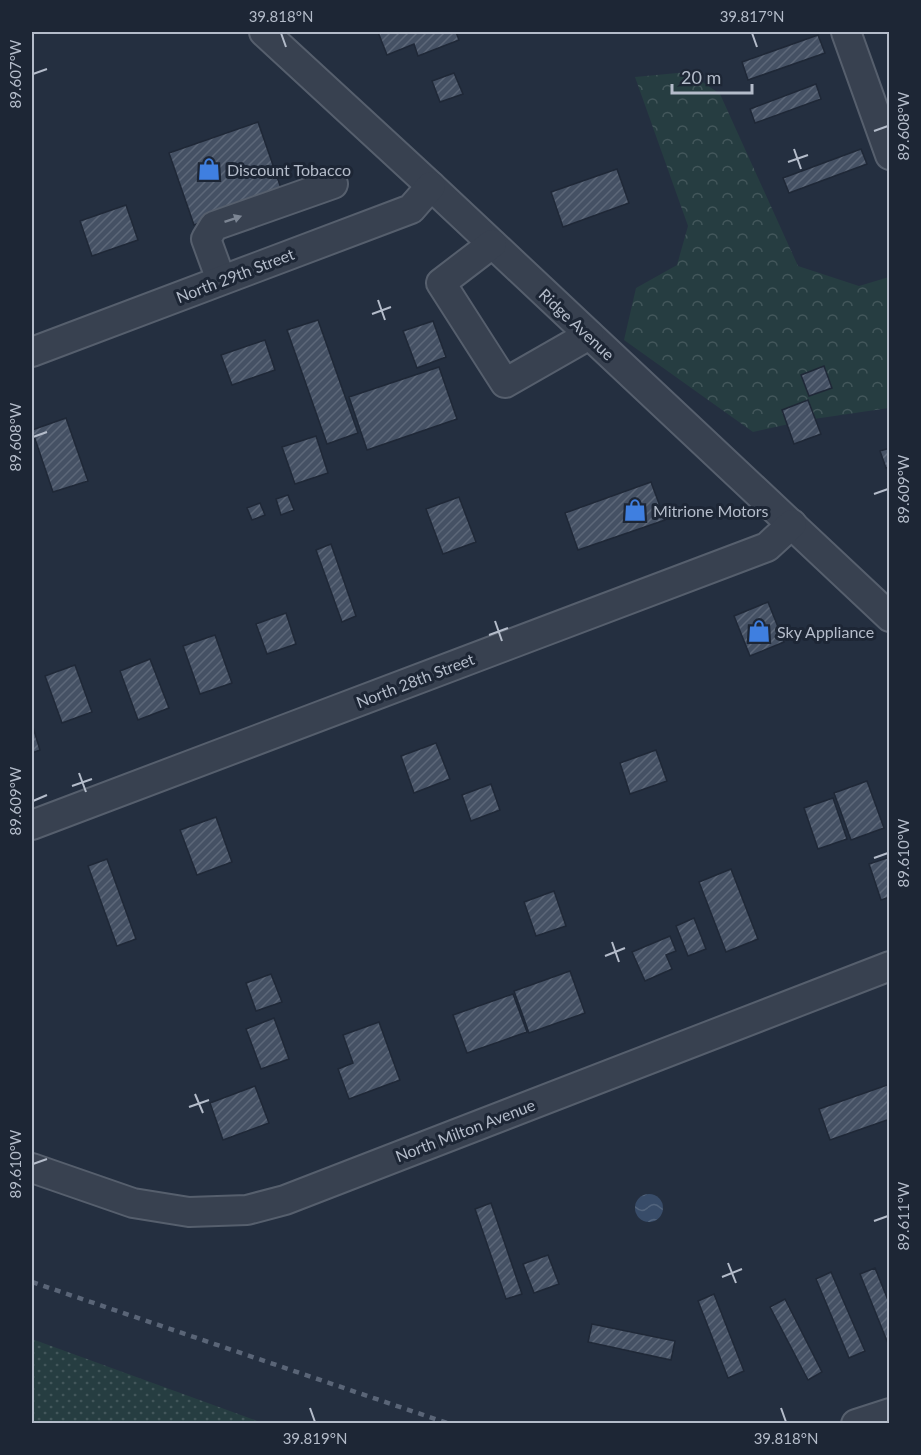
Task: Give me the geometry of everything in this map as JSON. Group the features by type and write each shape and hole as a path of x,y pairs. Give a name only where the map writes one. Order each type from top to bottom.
{"street":[{"name":"Ridge Avenue","path":"264,32 890,617"},
{"path":"846,32 890,155"},
{"path":"221,280 206,239 214,225 333,184"},
{"name":"North 29th Street","path":"32,352 411,209 431,186"},
{"path":"492,243 441,283 505,383 589,335"},
{"name":"North 28th Street","path":"32,825 767,547 792,524"},
{"name":"North Milton Avenue","path":"32,1168 134,1203 189,1212 247,1210 285,1200 890,966"},
{"path":"856,1424 890,1413"}],"green space":[{"path":"688,72 720,94 798,266 859,286 889,277 889,408 807,420 753,432 624,340 636,288 677,265 688,226 635,77"},
{"path":"32,1339 263,1423 32,1423"}],"water":[{"path":"649,1194 659,1198 663,1208 659,1218 649,1222 639,1218 635,1208 639,1198"}],"building":[{"path":"378,32 456,32 459,40 418,56 414,44 387,55"},
{"path":"818,35 825,53 748,80 742,62"},
{"path":"454,73 463,94 440,102 432,81"},
{"path":"816,84 821,99 755,123 750,109"},
{"path":"258,122 283,194 194,225 169,153"},
{"path":"861,149 867,164 789,193 783,178"},
{"path":"617,169 629,203 563,227 551,192"},
{"path":"126,205 138,240 92,256 80,221"},
{"path":"318,320 358,433 327,444 287,330"},
{"path":"433,321 446,357 417,368 403,331"},
{"path":"265,340 275,370 232,385 221,355"},
{"path":"824,366 832,388 809,396 801,375"},
{"path":"439,367 457,419 367,450 349,397"},
{"path":"808,400 821,434 794,444 782,410"},
{"path":"66,418 88,481 53,492 32,430"},
{"path":"316,436 328,473 295,484 282,447"},
{"path":"890,448 890,467 886,468 880,451"},
{"path":"651,482 665,520 578,550 565,513"},
{"path":"288,495 294,510 281,515 276,499"},
{"path":"459,497 476,542 443,554 426,509"},
{"path":"260,503 265,515 252,520 247,508"},
{"path":"331,544 356,616 342,622 316,550"},
{"path":"768,602 784,642 750,656 734,616"},
{"path":"286,613 296,644 267,654 256,624"},
{"path":"215,635 232,683 200,694 183,646"},
{"path":"150,659 169,708 138,720 120,671"},
{"path":"75,665 92,712 62,723 45,676"},
{"path":"32,724 40,750 32,753"},
{"path":"436,743 450,779 414,793 401,756"},
{"path":"656,750 667,781 630,794 620,763"},
{"path":"867,781 884,828 851,840 834,793"},
{"path":"491,784 500,810 471,821 462,795"},
{"path":"833,798 847,839 818,849 804,808"},
{"path":"216,817 232,862 197,875 180,830"},
{"path":"890,857 890,897 881,900 869,864"},
{"path":"107,859 136,939 117,946 88,866"},
{"path":"731,869 758,939 726,952 699,882"},
{"path":"554,891 566,926 536,936 524,902"},
{"path":"694,918 706,949 688,956 676,926"},
{"path":"670,936 676,951 666,955 672,969 645,981 632,952"},
{"path":"570,971 585,1013 529,1033 514,991"},
{"path":"271,974 282,1002 256,1011 246,983"},
{"path":"513,994 527,1032 467,1053 453,1015"},
{"path":"274,1018 289,1059 261,1069 246,1029"},
{"path":"379,1022 400,1080 349,1099 338,1069 353,1063 343,1035"},
{"path":"890,1084 890,1119 830,1140 819,1109"},
{"path":"255,1086 269,1123 223,1140 210,1103"},
{"path":"491,1203 522,1294 506,1299 475,1209"},
{"path":"548,1255 559,1284 534,1293 523,1264"},
{"path":"875,1268 890,1305 890,1339 887,1341 860,1274"},
{"path":"831,1272 865,1351 849,1358 816,1279"},
{"path":"714,1294 744,1371 728,1378 698,1301"},
{"path":"785,1299 822,1372 808,1380 770,1307"},
{"path":"592,1324 675,1341 671,1360 588,1342"}],"railway":[{"path":"32,1282 450,1424"}],"place":[{"name":"Discount Tobacco","path":"209,169"},
{"name":"Mitrione Motors","path":"635,510"},
{"name":"Sky Appliance","path":"759,631"}]}
